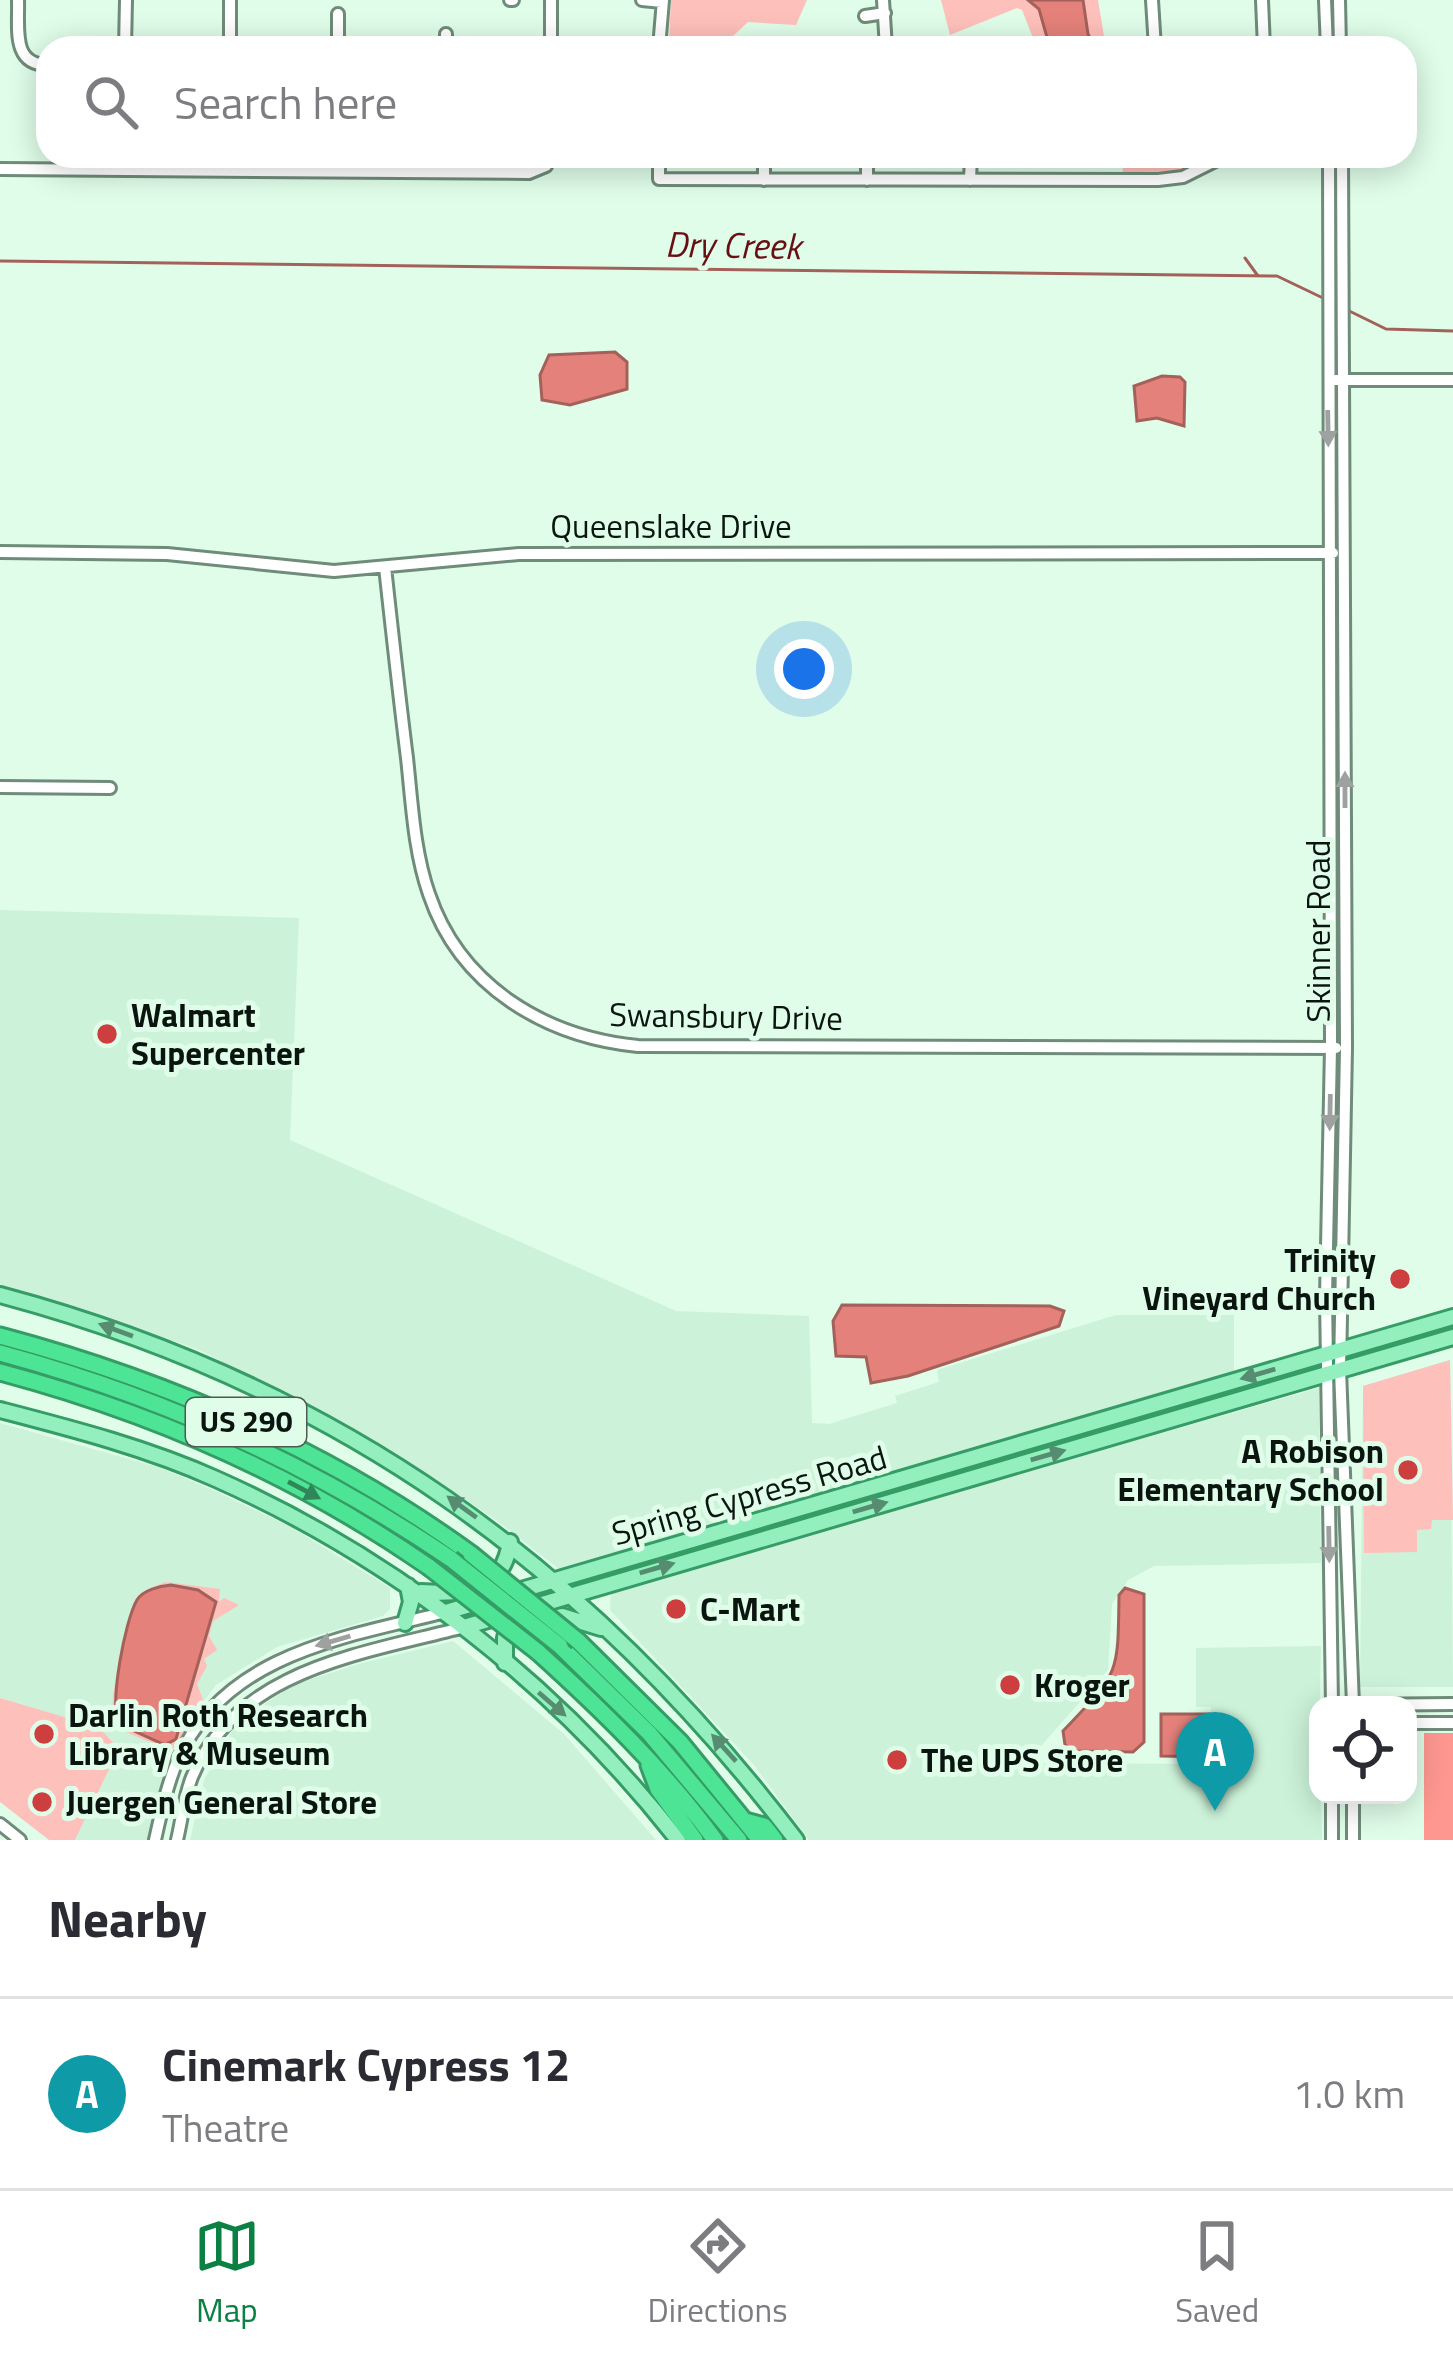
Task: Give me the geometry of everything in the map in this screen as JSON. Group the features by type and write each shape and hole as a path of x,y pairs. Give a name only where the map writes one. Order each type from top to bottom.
{"highway":[{"name":"US 290","path":"0,1336 90,1361 256,1426 367,1486 471,1554 578,1641 660,1721 760,1840"},
{"path":"0,1353 127,1390 245,1439 350,1495 451,1559 560,1646 650,1733 739,1840"},
{"name":"US 290","path":"0,1372 195,1437 331,1504 429,1567 538,1652 646,1757 716,1840"},
{"path":"646,1757 658,1789 695,1840"},
{"path":"745,1821 764,1826 776,1840"}],"main road":[{"path":"0,1295 158,1345 257,1389 394,1461 510,1542 569,1593 729,1753 796,1840"},
{"name":"Spring Cypress Road","path":"446,1612 1453,1316"},
{"name":"Spring Cypress Road","path":"464,1627 1453,1337"},
{"path":"0,1410 82,1431 214,1478 299,1519 412,1589 464,1627 602,1753 678,1840"},
{"path":"1134,1410 1136,1430"},
{"path":"986,1454 993,1471"},
{"path":"796,1510 802,1526"},
{"path":"412,1589 442,1594 495,1580 506,1567 510,1542"},
{"path":"405,1623 412,1589"},
{"path":"505,1664 505,1637 511,1631 562,1616 606,1630"}],"street":[{"path":"18,0 23,57 36,65"},
{"path":"125,0 125,36"},
{"path":"230,0 230,36"},
{"path":"551,0 551,36"},
{"path":"642,0 662,1 660,36"},
{"path":"1152,0 1154,36"},
{"path":"1262,0 1264,36"},
{"path":"1325,0 1326,36"},
{"path":"1339,0 1340,36"},
{"path":"865,16 884,7"},
{"path":"338,14 338,36"},
{"path":"443,168 443,173"},
{"path":"0,169 529,173 537,168"},
{"path":"659,168 659,179 1158,181 1201,168"},
{"path":"764,168 764,180"},
{"path":"867,168 867,179"},
{"path":"970,168 970,180"},
{"name":"Skinner Road","path":"1329,168 1327,380 1346,889 1343,1171 1333,1372 1332,1696"},
{"name":"Skinner Road","path":"1334,1351 1330,889 1342,168"},
{"path":"1327,380 1453,380"},
{"name":"Queenslake Drive","path":"0,552 167,554 305,570 519,554 1337,553"},
{"name":"Swansbury Drive","path":"385,567 412,812 428,890 444,930 466,962 490,987 536,1018 579,1036 638,1046 1346,1048"},
{"path":"0,787 110,788"},
{"path":"1330,889 1346,889"},
{"path":"1329,1171 1343,1171"},
{"name":"Skinner Road","path":"1333,1372 1351,1696"},
{"name":"Spring Cypress Road","path":"154,1840 182,1754 198,1724 254,1673 292,1654 446,1612"},
{"name":"Spring Cypress Road","path":"177,1840 191,1778 214,1736 265,1690 298,1673 464,1627"},
{"path":"292,1654 298,1673"},
{"path":"1417,1704 1453,1704"},
{"path":"1417,1723 1453,1723"},
{"path":"182,1754 199,1764"},
{"path":"1332,1804 1332,1840"},
{"path":"1353,1804 1353,1840"},
{"path":"0,1824 20,1840"}],"shaded area":[{"path":"671,0 807,0 796,25 748,22 733,36 669,36"},
{"path":"941,0 1098,0 1104,36 1032,36 1017,8 950,35"},
{"path":"1028,0 1083,0 1089,36 1047,36 1039,9"},
{"path":"1123,168 1191,168 1187,170 1123,174"},
{"path":"615,352 627,362 627,389 570,405 542,400 540,375 549,355"},
{"path":"1162,376 1185,382 1184,426 1157,418 1137,421 1134,386"},
{"path":"0,910 299,918 290,1140 676,1311 809,1316 812,1423 829,1424 897,1403 895,1396 939,1382 937,1370 1116,1315 1234,1315 1234,1371 559,1569 496,1520 395,1453 301,1401 197,1349 0,1285"},
{"path":"842,1305 1050,1306 1064,1311 1059,1326 908,1376 871,1383 866,1357 836,1356 833,1321"},
{"name":"A Robison Elementary School","path":"1450,1360 1453,1687 1360,1687 1363,1386"},
{"path":"1450,1360 1453,1520 1432,1520 1431,1529 1417,1530 1417,1552 1364,1553 1363,1386"},
{"path":"1319,1388 1321,1563 1154,1566 1128,1580 1112,1604 1108,1670 1026,1763 1210,1764 1211,1707 1196,1707 1196,1648 1321,1646 1320,1696 1309,1696 1309,1804 1321,1804 1322,1840 809,1840 754,1765 610,1610 611,1591"},
{"path":"0,1423 161,1468 289,1526 390,1588 390,1609 383,1616 277,1647 216,1685 173,1743 148,1840 75,1840 119,1749 99,1727 0,1698"},
{"path":"166,1582 220,1589 219,1602 224,1598 239,1605 213,1621 209,1636 217,1650 204,1659 207,1666 197,1684 206,1707 173,1749 124,1730 114,1721 113,1712 119,1661 135,1600"},
{"path":"171,1585 198,1590 216,1602 176,1739 165,1745 119,1724 116,1699 132,1610 147,1591"},
{"path":"1125,1588 1144,1594 1144,1742 1133,1752 1076,1751 1065,1745 1063,1731 1112,1672 1119,1595"},
{"path":"453,1641 564,1734 656,1840 190,1840 204,1780 237,1723 293,1685"},
{"path":"0,1698 99,1727 119,1749 75,1840 49,1840 0,1802"},
{"path":"1161,1714 1209,1714 1210,1757 1161,1756"},
{"path":"1424,1733 1453,1733 1453,1840 1424,1840"}],"waterway":[{"path":"1245,258 1258,276"},
{"name":"Dry Creek","path":"0,261 1277,276 1325,299"},
{"name":"Dry Creek","path":"1333,303 1386,329 1453,331"}],"place":[{"name":"Walmart Supercenter","path":"107,1034"},
{"name":"Trinity Vineyard Church","path":"1400,1279"},
{"name":"A Robison Elementary School","path":"1408,1470"},
{"name":"C-Mart","path":"676,1609"},
{"name":"Kroger","path":"1010,1685"},
{"name":"Darlin Roth Research Library & Museum","path":"44,1734"},
{"name":"The UPS Store","path":"897,1760"},
{"name":"Juergen General Store","path":"42,1802"},
{"name":"Cinemark Cypress 12","path":"1215,1811"}]}
